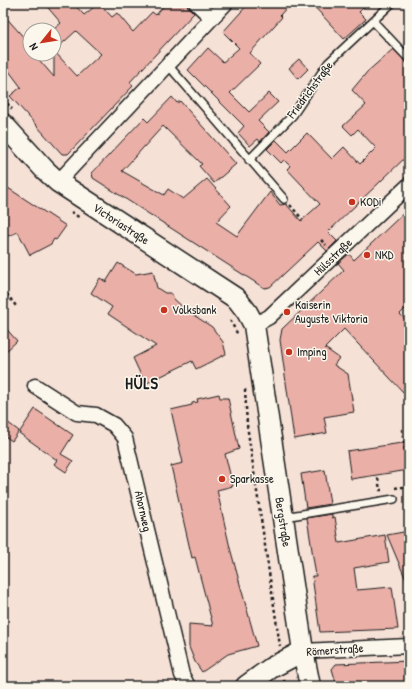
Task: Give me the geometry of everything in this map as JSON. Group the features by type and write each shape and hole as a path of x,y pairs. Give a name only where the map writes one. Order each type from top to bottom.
{"main road":[{"name":"Victoriastraße","path":"8,118 45,170 58,182 237,298 243,317"},
{"name":"Bergstraße","path":"243,317 282,517 310,686"},
{"name":"Römerstraße","path":"246,686 282,662 303,651"}],"street":[{"path":"196,3 212,18"},
{"path":"58,182 226,3"},
{"name":"Hülsstraße","path":"243,317 270,317 409,185"},
{"name":"Ahornweg","path":"35,386 76,413 96,415 114,425 125,438 182,675 188,686"},
{"name":"Römerstraße","path":"303,651 409,646"}],"lane":[{"name":"Friedrichstraße","path":"249,160 292,114 328,63 392,3"},
{"path":"373,21 409,60"},
{"path":"168,64 284,199"},
{"path":"282,517 394,499"}],"path":[{"path":"3,100 8,118"},
{"path":"284,199 303,220"},
{"path":"3,289 16,306"},
{"path":"240,342 243,317"},
{"path":"245,388 247,425 285,686"},
{"path":"409,428 402,430 409,476"},
{"path":"392,488 409,486 409,490"}],"building":[{"path":"44,3 73,3 84,15 99,3 112,17 117,13 133,32 152,12 156,15 166,3 184,3 194,13 130,82 133,86 68,154 62,154 10,96 21,87 3,63 3,14 22,35 22,62 41,62 54,77 54,62 62,62 62,60 77,76 101,54 76,31 62,44 62,22 60,22"},
{"path":"249,3 291,3 280,15 282,17 250,53 260,64 230,93 249,112 269,93 278,102 258,121 269,132 260,142 258,139 250,146 238,133 244,126 188,70 208,48 223,62 239,48 223,32"},
{"path":"311,3 368,3 359,12 366,19 344,39"},
{"path":"393,49 409,64 409,154 328,232 337,241 327,251 318,242 270,287 264,288 93,178 92,173 144,118 148,122 172,97 177,103 180,101 236,164 214,183 199,166 202,164 163,126 122,171 164,195 168,189 183,199 207,179 231,206 216,222 237,236 270,192 280,205 286,204 301,221 320,204 287,169 290,166 284,160 281,163 267,149 276,140 288,152 307,133 332,159 344,147 360,164 376,148 358,129 352,135 343,126 366,105 352,90 367,72"},
{"path":"299,59 308,69 298,79 289,68"},
{"path":"3,187 7,190 8,188 66,226 56,240 54,239 51,244 30,255 18,232 3,238"},
{"path":"409,208 409,305 400,314 409,324 409,385 404,393 344,329 325,348 339,358 334,365 348,374 354,412 324,417 327,433 294,439 280,340 282,329 344,270 338,263 349,254 354,260"},
{"path":"118,263 136,274 153,271 157,288 165,293 171,293 174,299 186,310 212,327 223,342 226,354 196,369 192,361 145,384 133,358 156,346 108,314 112,307 91,293 100,278 106,282"},
{"path":"3,325 17,341 3,354"},
{"path":"219,394 220,398 228,398 239,449 225,454 233,486 217,490 230,548 257,646 228,654 202,672 195,662 189,647 189,624 213,626 195,557 192,558 171,466 183,463 171,410 192,405 192,403 198,402 197,399"},
{"path":"35,409 73,435 61,454 73,461 66,472 54,464 57,460 19,433"},
{"path":"3,419 19,431 12,441 3,435"},
{"path":"409,442 409,470 351,479 347,451"},
{"path":"325,470 330,504 306,508 301,474"},
{"path":"332,514 332,518 335,517 339,543 385,535 389,562 354,568 357,590 392,587 398,629 320,632 312,576 316,576 307,518"},
{"path":"409,531 409,587 387,535"},
{"path":"409,661 409,683 397,683 397,686 337,686 332,669 336,664"}],"place":[{"name":"KODi","path":"352,202"},
{"name":"NKD","path":"367,255"},
{"name":"Volksbank","path":"164,310"},
{"name":"Kaiserin Auguste Viktoria","path":"287,312"},
{"name":"Imping","path":"289,352"},
{"name":"Sparkasse","path":"222,479"}],"district":[{"name":"HÜLS","path":"142,383"}]}
